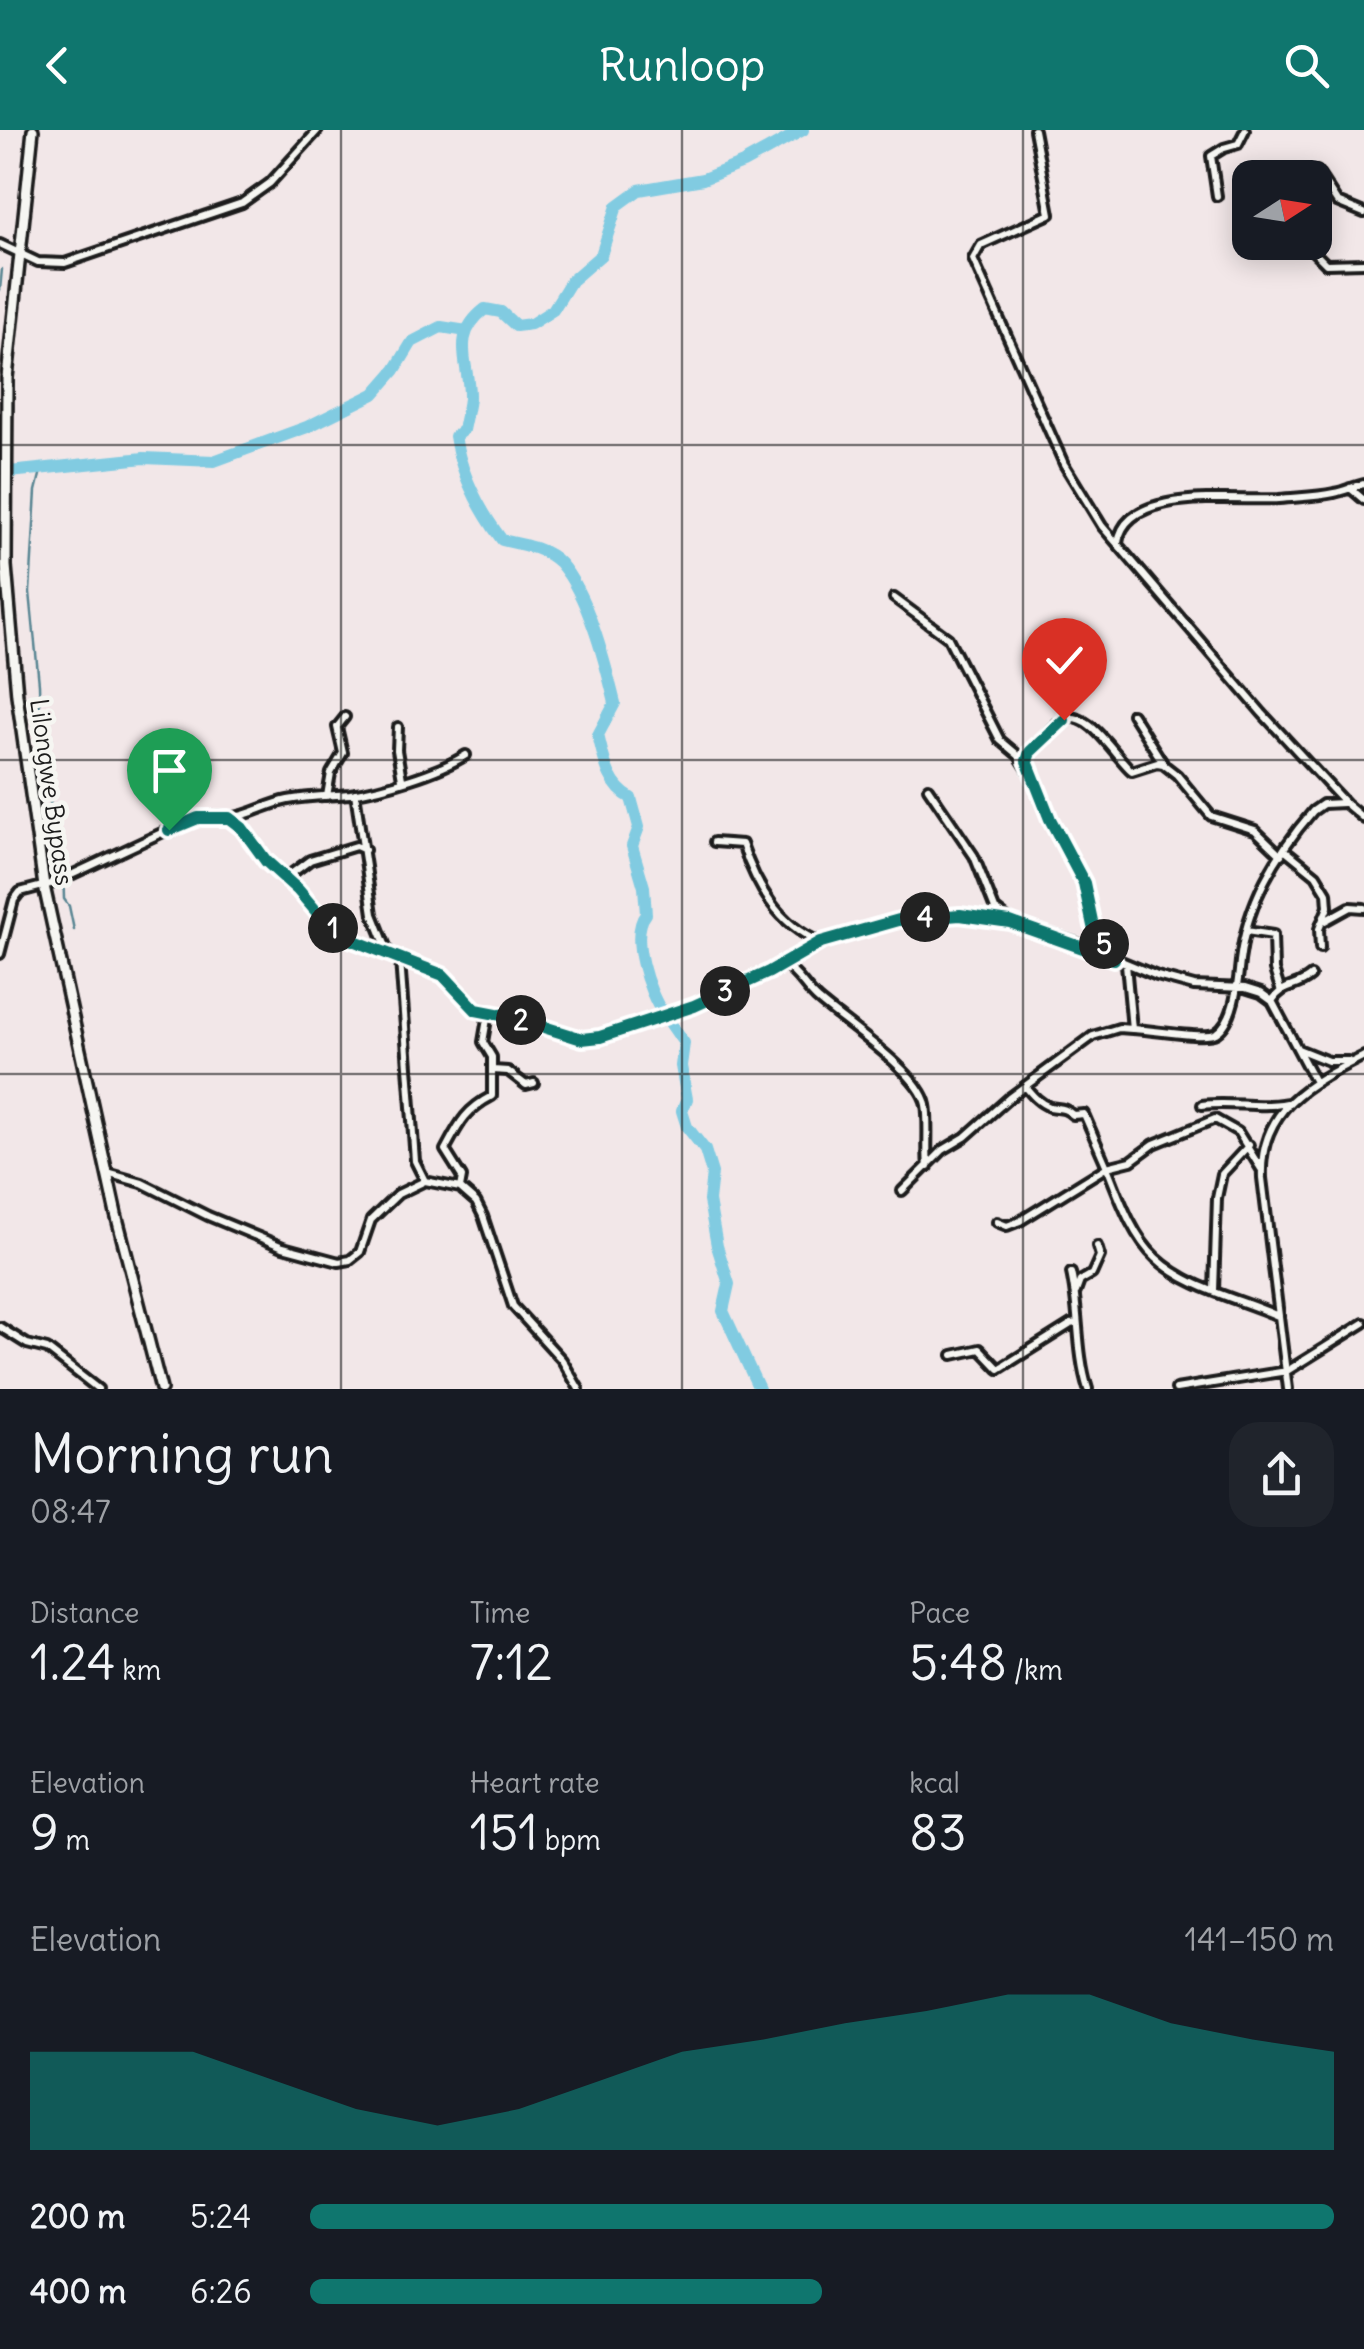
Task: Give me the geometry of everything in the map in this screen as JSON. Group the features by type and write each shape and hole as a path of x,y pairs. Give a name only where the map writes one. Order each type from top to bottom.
{"main road":[{"name":"Lilongwe Bypass","path":"34,130 9,346 5,459 6,566 17,695 44,886 107,1173 161,1389"}],"street":[{"path":"0,244 38,262 64,263 242,202 270,182 318,130"},
{"path":"1034,130 1050,214 980,245 973,259 1064,464 1102,526 1262,713 1364,819"},
{"path":"1217,196 1212,156 1238,144 1245,130"},
{"path":"1332,194 1337,202 1364,213"},
{"path":"1322,260 1326,264 1364,263"},
{"path":"1118,543 1122,528 1136,514 1188,498 1248,501 1325,495 1364,484"},
{"path":"1350,488 1364,500"},
{"path":"894,598 948,638 1000,740 1019,756 1034,779"},
{"path":"1132,714 1163,764 1211,816 1255,830 1316,875 1327,893 1328,907 1320,923 1320,948"},
{"path":"326,796 343,753 336,728 345,717"},
{"path":"1114,959 1093,926 1084,883 1050,819 1027,761 1030,752 1060,721 1073,718 1082,720 1105,739 1117,759 1132,771 1163,764"},
{"path":"398,728 402,780"},
{"path":"0,954 14,900 20,892 64,878 186,822 211,816 251,815 279,802 354,793 446,768 466,754"},
{"path":"928,788 974,856 995,909 1010,922"},
{"path":"354,793 374,914 389,955"},
{"path":"902,1191 942,1150 965,1137 1025,1086 1094,1036 1118,1028 1212,1035 1227,1018 1237,988 1246,930 1261,884 1319,807 1345,803"},
{"path":"229,818 328,925 347,938 443,975 470,1006 482,1012 592,1040 694,1006 821,942 877,925 960,915 1010,922 1194,986 1261,993 1272,1001 1314,1080"},
{"path":"714,842 742,844 754,879 766,898 821,942"},
{"path":"286,878 310,860 344,848 356,846 366,851"},
{"path":"1320,923 1350,908 1364,908"},
{"path":"1246,930 1273,935 1274,970 1280,988"},
{"path":"400,960 414,1146 425,1181"},
{"path":"782,964 820,1002 855,1026 915,1086 926,1104 928,1167"},
{"path":"1126,964 1132,1028"},
{"path":"1272,1001 1280,988 1304,982 1311,976"},
{"path":"460,1188 462,1177 445,1150 465,1114 476,1103 492,1096 492,1056 483,1042 487,1019 482,1012"},
{"path":"1297,1048 1328,1061 1355,1060"},
{"path":"1288,1389 1261,1170 1265,1141 1288,1103 1314,1080 1364,1056"},
{"path":"492,1070 508,1072 526,1085 534,1083"},
{"path":"1025,1086 1038,1100 1052,1107 1065,1108 1073,1115 1084,1114 1123,1207 1152,1255 1214,1292 1279,1316"},
{"path":"1202,1104 1288,1103"},
{"path":"997,1222 1008,1226 1020,1222 1108,1167 1130,1161 1154,1144 1215,1119 1238,1132 1261,1170"},
{"path":"1214,1292 1222,1174 1248,1145"},
{"path":"107,1173 142,1183 283,1247 340,1262 360,1252 371,1220 388,1201 425,1181 460,1188 476,1202 484,1216 513,1306 562,1360 579,1389"},
{"path":"1076,1293 1080,1281 1092,1274 1100,1256 1098,1246"},
{"path":"1071,1274 1079,1312 1081,1368 1088,1389"},
{"path":"953,1355 980,1349 999,1369 1077,1323"},
{"path":"1176,1389 1287,1371 1364,1323"},
{"path":"0,1327 18,1339 48,1348 98,1389"}],"waterway":[{"path":"663,1013 652,992 640,949 641,923 646,914 644,887 632,846 639,827 631,798 608,771 598,735 615,703 601,649 579,593 560,563 541,550 502,540 472,491 455,436 463,430 469,398 464,340 474,319 485,309 501,312 516,326 531,324 553,310 571,281 601,255 617,206 639,190 703,179 743,163 803,130"},
{"path":"0,290 2,269"},
{"path":"0,473 144,458 214,461 307,427 374,394 412,342 441,327 467,331"},
{"path":"41,471 36,491 30,592 41,757 63,866 64,899 74,930"},
{"path":"666,1017 684,1043 681,1066 687,1099 682,1111 687,1127 705,1150 712,1173 709,1201 729,1284 723,1311 759,1389"}],"route":[{"path":"169,830 198,818 229,818 328,925 347,938 443,975 476,1010 592,1040 694,1006 769,972 821,942 899,920 960,915 1010,922 1114,959 1093,926 1084,883 1050,819 1027,761 1030,752 1064,720"}]}
